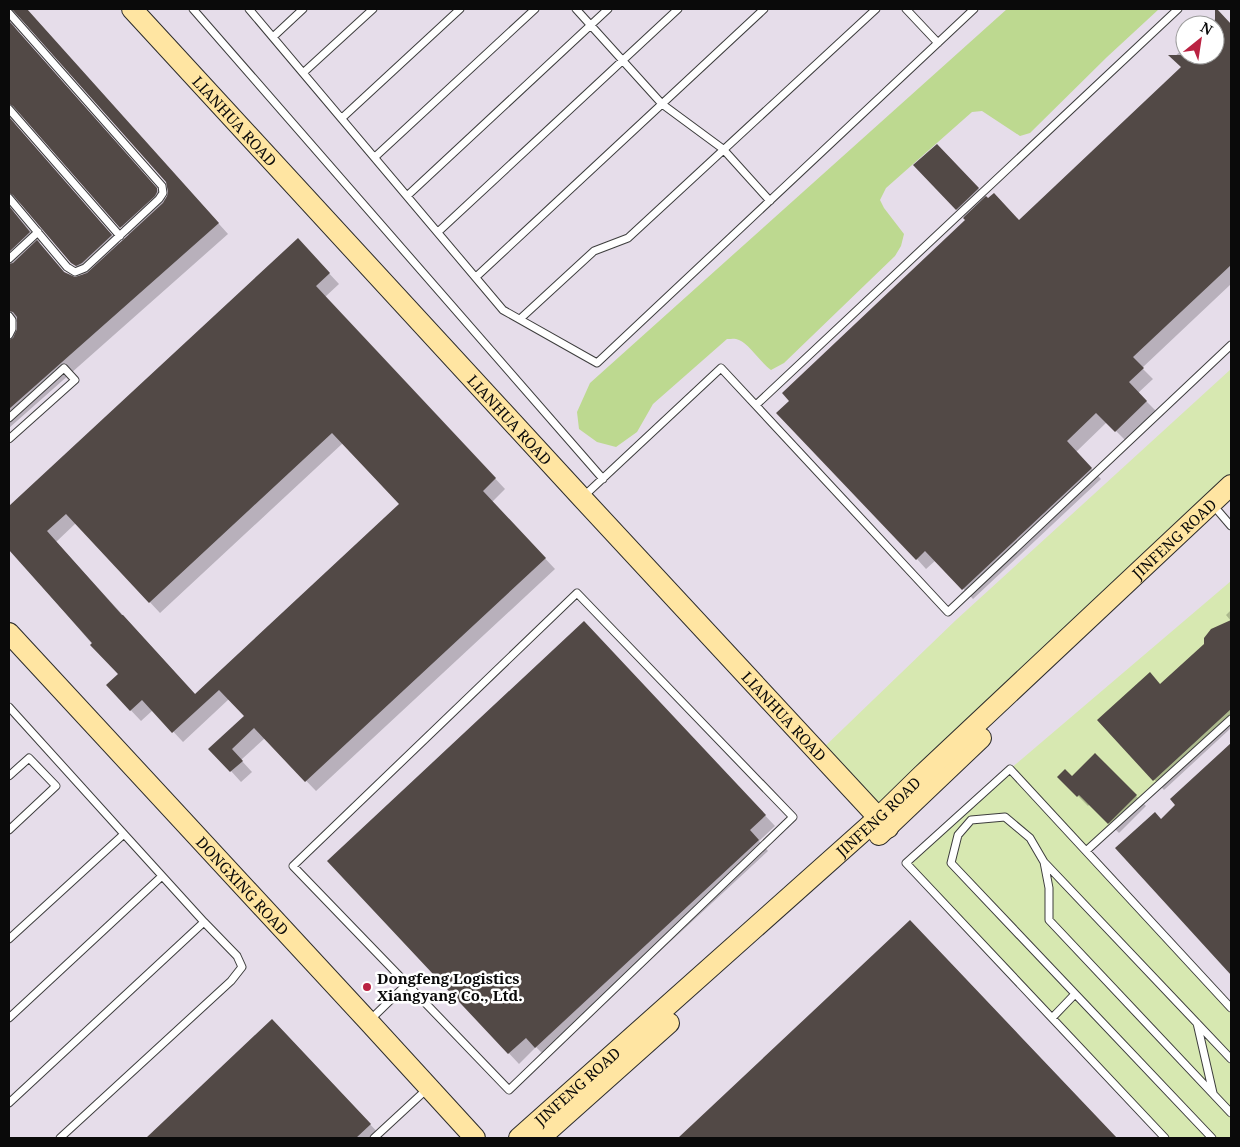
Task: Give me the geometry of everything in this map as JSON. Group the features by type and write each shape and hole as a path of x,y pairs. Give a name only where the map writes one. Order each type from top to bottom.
{"street":[{"name":"LIANHUA ROAD","path":"132,9 883,823"},
{"name":"JINFENG ROAD","path":"519,1138 883,823 921,776 1231,485"},
{"name":"JINFENG ROAD","path":"540,1138 883,823 1227,513"},
{"name":"DONGXING ROAD","path":"9,633 475,1138"}],"lane":[{"path":"193,9 603,478"},
{"path":"249,9 503,310 597,363 974,9"},
{"path":"273,37 303,9"},
{"path":"303,73 373,9"},
{"path":"342,118 460,9"},
{"path":"374,157 534,9"},
{"path":"576,9 662,104 724,149 770,201"},
{"path":"407,196 608,9"},
{"path":"438,232 678,9"},
{"path":"476,277 764,9"},
{"path":"520,320 594,251 628,238 876,9"},
{"path":"906,9 938,43"},
{"path":"756,405 1178,9"},
{"path":"9,12 162,186 163,193 159,199 85,268 75,272 67,267 9,198"},
{"path":"9,109 120,236"},
{"path":"9,259 38,232"},
{"path":"9,316 12,320 12,328 9,335"},
{"path":"582,498 721,368 948,612 1231,345"},
{"path":"9,418 64,368 75,380 9,439"},
{"path":"577,593 793,817 509,1090 407,984 293,866 577,593"},
{"path":"9,708 237,956 242,967 231,981 60,1138"},
{"path":"1086,851 1231,720"},
{"path":"9,776 29,758 56,786 9,830"},
{"path":"1165,1138 906,863 1010,769 1231,1008"},
{"path":"1212,1138 951,863 958,835 971,820 1005,817 1030,838 1044,862 1231,1059"},
{"path":"9,939 124,834"},
{"path":"1044,862 1049,888 1049,920 1231,1113"},
{"path":"9,1018 162,876"},
{"path":"9,1103 204,922"},
{"path":"368,1021 407,984"},
{"path":"1052,1018 1075,994"},
{"path":"1197,1023 1213,1094"},
{"path":"374,1138 428,1087"}],"shaded area":[{"path":"9,9 1231,9 1231,1138 9,1138"}],"green space":[{"path":"1007,9 1159,9 1030,133 1020,136 982,111 972,112 886,188 880,200 904,234 901,246 895,256 784,363 771,370 743,342 736,339 727,339 653,404 637,432 616,447 597,442 579,429 577,412 590,383"},
{"path":"1231,369 1231,485 878,818 818,753 956,620"},
{"path":"1231,581 1231,719 1086,851 1231,1008 1231,1138 1165,1138 906,863 1010,769"}],"building":[{"path":"12,9 27,9 219,223 9,409 9,340 13,338 17,329 17,317 13,312 9,311 9,264 13,263 37,240 64,272 75,277 87,273 163,203 168,192 166,182"},
{"path":"1215,9 1217,9 1223,15 1215,15"},
{"path":"1225,18 1231,24 1231,265 1133,357 1144,368 1129,382 1147,401 1115,432 1096,413 1067,441 1092,468 962,590 925,551 916,560 776,413 789,401 782,393 965,220 963,218 986,196 988,198 994,193 1019,220 1181,67 1179,65 1225,65"},
{"path":"9,21 157,188 155,196 120,228 13,106 9,104"},
{"path":"1168,55 1175,55 1175,61"},
{"path":"9,117 112,235 82,263 76,266 71,263 13,195 9,193"},
{"path":"937,144 979,188 956,210 913,165"},
{"path":"9,206 30,232 9,252"},
{"path":"298,238 330,273 316,286 496,478 483,491 546,558 305,782 254,728 232,749 243,761 230,772 208,749 244,716 219,690 172,733 142,700 130,711 106,685 118,674 90,645 92,643 9,550 9,506","holes":["332,433 399,504 195,694 47,531 66,514 149,603"]},
{"path":"1231,620 1231,709 1153,781 1097,720 1150,672 1160,684 1204,644 1204,638 1211,629"},
{"path":"584,621 766,815 750,830 759,840 535,1048 526,1038 508,1054 327,861"},
{"path":"1231,743 1231,975 1115,848 1155,812 1161,819 1175,805 1170,799"},
{"path":"1095,753 1137,795 1108,824 1079,795 1077,797 1057,777 1065,769 1072,776"},
{"path":"910,920 1117,1138 678,1138"},
{"path":"272,1019 371,1124 356,1138 146,1138"}],"place":[{"name":"Dongfeng Logistics Xiangyang Co., Ltd.","path":"367,987"}]}
